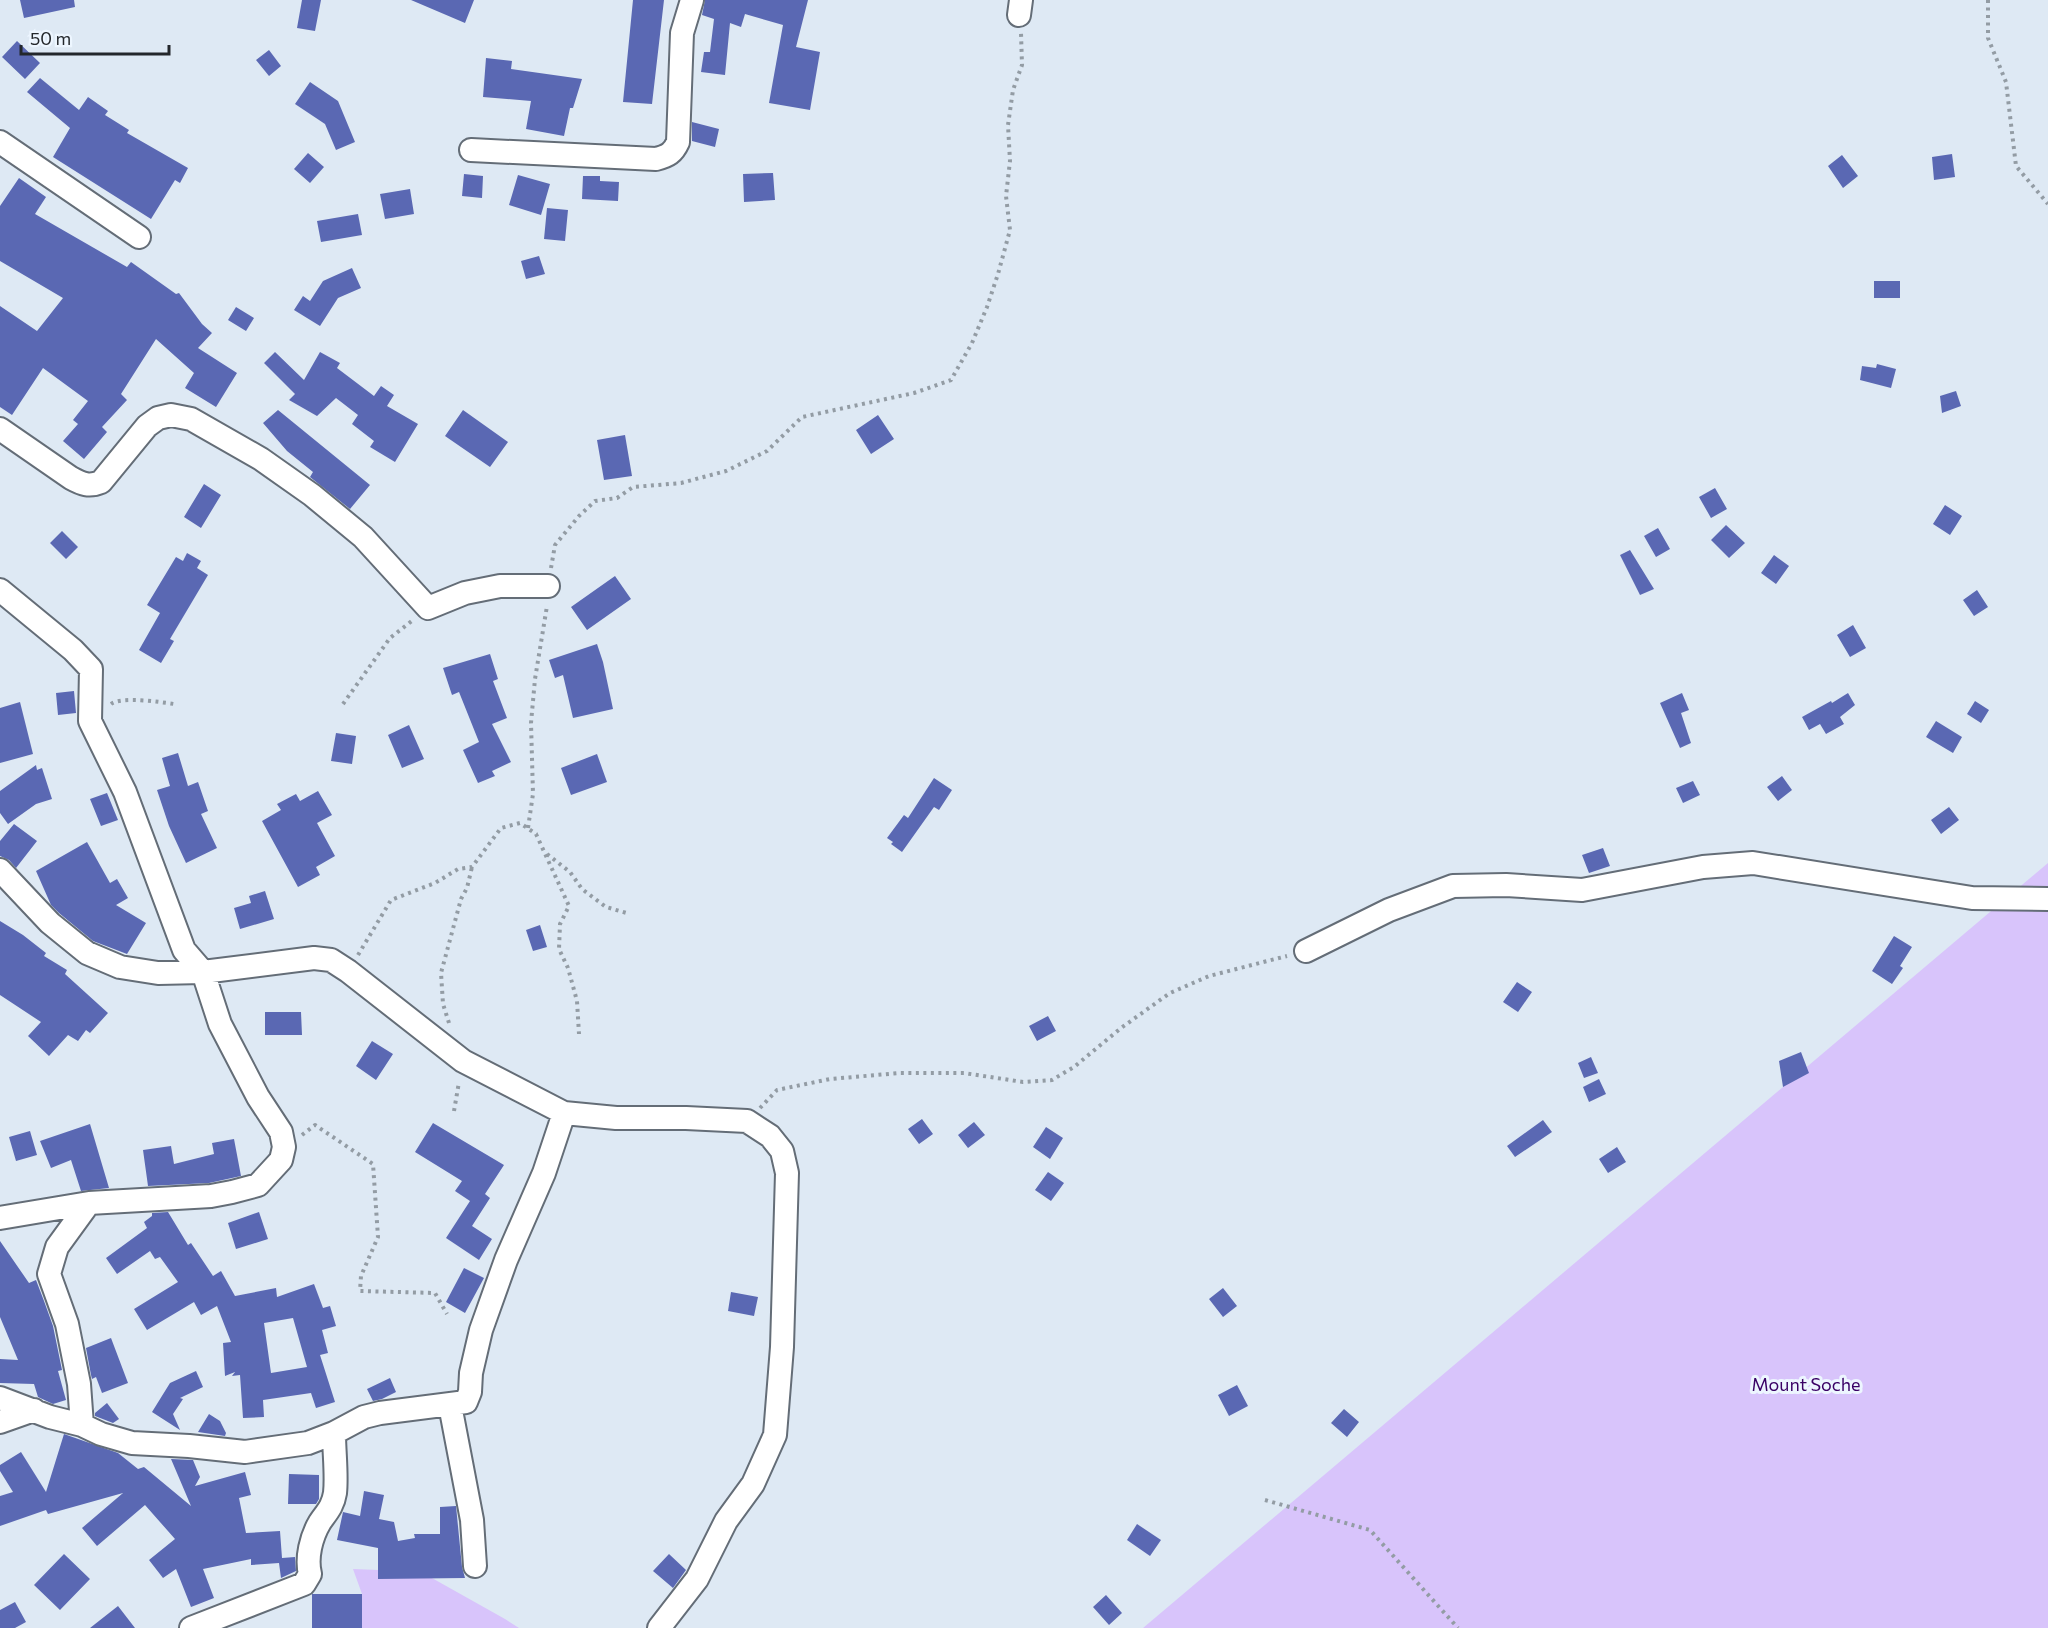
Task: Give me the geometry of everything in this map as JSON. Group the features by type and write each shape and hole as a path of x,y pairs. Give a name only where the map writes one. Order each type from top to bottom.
{"street":[{"path":"471,150 656,159 667,157 675,150 678,142 682,33 692,0"},
{"path":"0,142 139,237"},
{"path":"0,429 71,478 83,485 92,486 101,482 147,426 158,418 171,415 191,419 261,459 312,495 363,537 428,608 465,593 500,586 548,586"},
{"path":"0,590 73,650 91,669 90,721 125,792 184,950 203,972 220,1024 258,1096 281,1132 284,1147 281,1160 258,1185 211,1196 89,1203 0,1218"},
{"path":"1306,951 1389,910 1453,886 1506,885 1582,890 1723,865 1753,863 1972,898 2048,899"},
{"path":"0,870 50,923 87,953 120,967 158,973 203,972 314,958 331,960 463,1061 564,1113 616,1118 747,1121 770,1136 782,1151 787,1173 782,1347 775,1435 753,1484 726,1521 697,1579 659,1628"},
{"path":"0,1398 50,1417 82,1425 101,1434 132,1443 244,1452 308,1443 334,1433 364,1417 380,1413 466,1402 470,1392 471,1373 481,1330 506,1260 544,1173 564,1113"},
{"path":"82,1425 79,1384 67,1324 49,1274 57,1247 89,1203"},
{"path":"450,1405 472,1520 475,1566"},
{"path":"0,1422 34,1410"},
{"path":"191,1628 304,1584 310,1575 307,1562 312,1542 320,1523 331,1509 335,1493 334,1433"}],"path":[{"path":"1988,0 1988,38 2006,82 2016,166 2048,204"},
{"path":"528,828 533,794 531,723 548,586 555,545 579,516 596,501 617,498 633,487 681,483 726,471 767,451 802,417 880,402 951,380 972,343 987,307 1010,230 1006,196 1010,161 1008,125 1013,90 1022,65 1020,8"},
{"path":"343,704 390,638 428,608"},
{"path":"90,721 116,700 148,700 174,705"},
{"path":"451,1030 443,1004 441,973 461,898 467,888 472,867 501,828 520,823 536,834 568,906 560,924 559,948 568,968 577,1001 579,1034"},
{"path":"544,851 570,872 582,889 606,907 630,914"},
{"path":"348,971 391,900 435,883 458,869 472,867"},
{"path":"747,1121 777,1090 830,1079 900,1072 964,1073 1023,1082 1052,1080 1074,1067 1121,1028 1170,993 1209,976 1306,951"},
{"path":"454,1111 463,1061"},
{"path":"284,1147 315,1125 373,1164 378,1237 361,1276 360,1291 435,1293 447,1314"},
{"path":"1265,1500 1370,1530 1458,1628"}],"green space":[{"name":"Mount Soche","path":"2048,863 2048,1628 1143,1628"},
{"path":"382,1550 519,1628 362,1628 362,1594 353,1569 379,1570"}],"building":[{"path":"20,0 74,0 75,7 24,18"},
{"path":"302,0 321,0 315,31 297,28"},
{"path":"411,0 474,0 465,23"},
{"path":"633,0 664,0 652,104 623,102"},
{"path":"705,0 808,0 796,47 820,52 810,110 769,103 783,25 745,14 741,27 730,23 725,75 701,72 704,52 710,52 714,19 702,15"},
{"path":"17,41 40,63 25,79 2,57"},
{"path":"269,50 281,66 269,76 256,60"},
{"path":"486,58 512,61 511,69 582,79 573,108 570,108 564,136 526,129 531,101 483,97"},
{"path":"40,78 79,110 88,97 108,111 105,115 129,130 127,133 188,168 180,183 175,180 151,219 53,157 70,128 27,92"},
{"path":"310,82 338,101 355,142 336,150 325,124 295,104"},
{"path":"692,122 719,129 715,147 692,141"},
{"path":"308,153 324,167 310,183 294,169"},
{"path":"1952,154 1955,177 1934,180 1932,157"},
{"path":"1842,155 1858,176 1843,188 1828,166"},
{"path":"773,173 775,200 744,202 743,174"},
{"path":"464,174 483,176 482,198 462,196"},
{"path":"518,175 550,184 541,215 509,205"},
{"path":"583,176 600,176 600,181 619,182 618,201 582,199"},
{"path":"19,178 46,197 35,214 127,267 131,262 176,294 179,293 202,324 212,333 198,348 237,373 216,407 185,388 194,373 156,339 121,394 127,400 102,427 107,432 84,459 63,441 78,424 73,420 88,401 43,368 12,415 0,407 0,306 37,331 63,298 0,261 0,206"},
{"path":"410,189 414,214 385,219 380,194"},
{"path":"547,208 568,210 565,241 544,239"},
{"path":"358,214 362,235 321,242 317,221"},
{"path":"539,256 545,274 526,279 521,261"},
{"path":"352,268 361,288 338,298 320,326 294,310 303,296 310,301 323,281"},
{"path":"1874,281 1900,281 1900,298 1874,298"},
{"path":"236,307 254,318 246,331 228,320"},
{"path":"275,352 304,380 320,352 340,363 337,368 374,396 381,386 394,395 387,406 418,424 395,462 370,447 374,441 352,424 358,415 336,398 317,416 289,400 295,394 264,363"},
{"path":"1877,364 1896,369 1891,388 1860,380 1862,366 1876,368"},
{"path":"1956,391 1961,406 1942,413 1940,396"},
{"path":"278,410 370,485 350,509 310,477 313,472 287,451 263,423"},
{"path":"463,410 508,442 490,467 445,436"},
{"path":"878,415 894,439 871,454 856,430"},
{"path":"625,435 632,476 604,480 597,440"},
{"path":"204,484 221,495 201,528 184,517"},
{"path":"1715,488 1727,509 1711,518 1699,497"},
{"path":"1945,505 1962,516 1950,535 1933,524"},
{"path":"1726,525 1745,543 1729,558 1711,540"},
{"path":"1658,528 1670,549 1656,557 1644,536"},
{"path":"62,531 78,547 66,559 50,543"},
{"path":"1630,550 1654,589 1640,595 1620,555"},
{"path":"187,553 201,561 197,568 208,575 170,639 174,641 161,663 139,650 160,613 147,605 176,557 183,561"},
{"path":"1774,555 1789,566 1776,584 1761,573"},
{"path":"615,576 631,599 587,630 571,607"},
{"path":"1977,590 1988,607 1974,616 1963,600"},
{"path":"1853,625 1866,648 1850,657 1837,635"},
{"path":"597,644 613,709 573,718 563,675 555,678 549,660"},
{"path":"490,654 498,679 493,681 507,718 492,724 511,762 492,771 495,776 478,783 463,750 479,742 459,692 452,695 443,668"},
{"path":"74,691 76,713 58,715 56,693"},
{"path":"1682,693 1689,710 1681,713 1691,743 1680,748 1660,703"},
{"path":"1848,693 1855,705 1840,717 1844,724 1826,734 1820,724 1809,730 1802,717"},
{"path":"1975,701 1989,710 1981,723 1967,714"},
{"path":"20,702 33,754 0,763 0,708"},
{"path":"1936,721 1962,737 1953,753 1926,737"},
{"path":"409,725 424,759 402,768 388,735"},
{"path":"336,733 356,736 352,764 331,761"},
{"path":"178,753 188,786 198,782 208,811 201,814 217,848 186,863 169,826 157,790 170,786 162,758"},
{"path":"597,754 607,782 571,795 561,768"},
{"path":"36,765 37,770 42,768 52,799 36,804 8,824 0,813 0,791"},
{"path":"1782,776 1792,790 1778,801 1767,787"},
{"path":"934,778 952,790 939,810 934,807 902,852 887,838 904,815 908,818"},
{"path":"1693,781 1700,795 1683,803 1676,788"},
{"path":"318,791 332,815 317,823 335,856 316,867 320,875 298,887 262,821 281,810 277,804 296,794 300,801"},
{"path":"107,793 118,820 101,826 90,799"},
{"path":"1949,807 1959,820 1941,834 1931,820"},
{"path":"14,824 37,841 16,868 9,860 0,856 0,841"},
{"path":"87,842 110,883 117,879 128,898 116,905 146,923 127,954 93,941 59,913 51,905 36,871"},
{"path":"1603,848 1610,866 1589,873 1582,855"},
{"path":"265,891 274,919 240,929 234,908 251,903 249,896"},
{"path":"0,921 46,953 44,956 67,970 65,974 108,1013 90,1033 86,1030 78,1041 68,1035 49,1056 28,1036 41,1022 0,995"},
{"path":"540,925 547,947 533,951 526,930"},
{"path":"1894,936 1912,947 1900,966 1903,968 1892,984 1872,971"},
{"path":"1517,982 1532,992 1518,1012 1503,1002"},
{"path":"265,1012 301,1012 302,1035 265,1035"},
{"path":"1048,1016 1056,1031 1037,1041 1029,1026"},
{"path":"372,1041 393,1054 376,1080 356,1066"},
{"path":"1801,1052 1809,1073 1783,1087 1779,1061"},
{"path":"1591,1057 1598,1073 1584,1078 1578,1063"},
{"path":"1599,1079 1606,1094 1589,1102 1583,1087"},
{"path":"922,1119 933,1134 919,1144 908,1129"},
{"path":"1543,1120 1552,1132 1515,1157 1507,1146"},
{"path":"974,1122 985,1135 968,1148 958,1135"},
{"path":"433,1123 504,1165 485,1194 490,1198 472,1226 492,1239 479,1260 446,1238 470,1201 455,1191 462,1181 415,1152"},
{"path":"90,1124 109,1188 81,1191 71,1160 51,1168 40,1141"},
{"path":"1046,1127 1063,1138 1050,1159 1033,1147"},
{"path":"30,1131 37,1155 16,1161 9,1137"},
{"path":"234,1139 241,1176 209,1183 148,1186 143,1150 171,1146 174,1164 214,1154 212,1143"},
{"path":"1617,1147 1626,1162 1608,1173 1599,1159"},
{"path":"1048,1172 1064,1183 1051,1201 1035,1190"},
{"path":"168,1212 188,1245 191,1243 213,1276 221,1271 235,1296 276,1288 277,1297 314,1284 323,1308 330,1306 336,1326 322,1330 328,1353 320,1355 335,1402 316,1408 311,1393 263,1400 264,1417 243,1418 240,1375 232,1376 235,1372 225,1376 223,1343 231,1342 217,1306 201,1315 194,1302 147,1330 134,1309 178,1282 160,1257 155,1259 150,1251 117,1274 106,1258 147,1228 144,1222 152,1216 152,1213","holes":["293,1318 307,1367 271,1373 264,1323"]},
{"path":"259,1212 268,1239 236,1249 228,1223"},
{"path":"0,1241 29,1283 36,1280 53,1326 62,1370 58,1371 66,1400 53,1404 38,1397 34,1384 0,1383 0,1359 18,1360 0,1317"},
{"path":"464,1268 484,1278 465,1313 446,1302"},
{"path":"1223,1288 1237,1306 1223,1317 1209,1299"},
{"path":"731,1292 758,1297 754,1316 728,1311"},
{"path":"111,1338 128,1383 102,1393 96,1377 92,1379 86,1348"},
{"path":"196,1371 203,1387 180,1398 183,1399 173,1414 180,1430 152,1412 170,1383"},
{"path":"390,1378 396,1392 373,1401 367,1389"},
{"path":"1237,1385 1248,1406 1229,1416 1218,1395"},
{"path":"107,1403 119,1419 113,1423 95,1416 95,1413"},
{"path":"1344,1409 1359,1422 1347,1437 1331,1423"},
{"path":"209,1414 220,1421 226,1433 225,1436 198,1432"},
{"path":"64,1434 118,1453 138,1469 144,1467 191,1506 171,1459 193,1460 200,1477 195,1486 245,1472 251,1495 239,1498 246,1533 280,1531 282,1558 295,1557 296,1571 281,1578 279,1563 251,1565 251,1559 203,1569 214,1598 191,1607 176,1569 163,1578 149,1560 175,1539 145,1505 97,1546 82,1528 123,1493 48,1514 46,1510 0,1526 0,1496 13,1492 0,1471 0,1465 21,1452 46,1492"},
{"path":"289,1474 319,1475 319,1499 316,1504 288,1504"},
{"path":"364,1491 384,1495 379,1519 394,1522 398,1541 415,1538 414,1534 440,1534 440,1507 456,1506 465,1578 378,1579 378,1548 337,1540 343,1512 360,1516"},
{"path":"1137,1524 1161,1540 1150,1556 1127,1540"},
{"path":"64,1554 90,1579 60,1610 34,1585"},
{"path":"669,1554 686,1570 673,1588 653,1571"},
{"path":"312,1594 362,1594 362,1628 312,1628"},
{"path":"1106,1595 1122,1613 1109,1625 1093,1607"},
{"path":"15,1602 26,1622 15,1628 0,1628 0,1610"},
{"path":"118,1606 135,1628 90,1628"}]}
